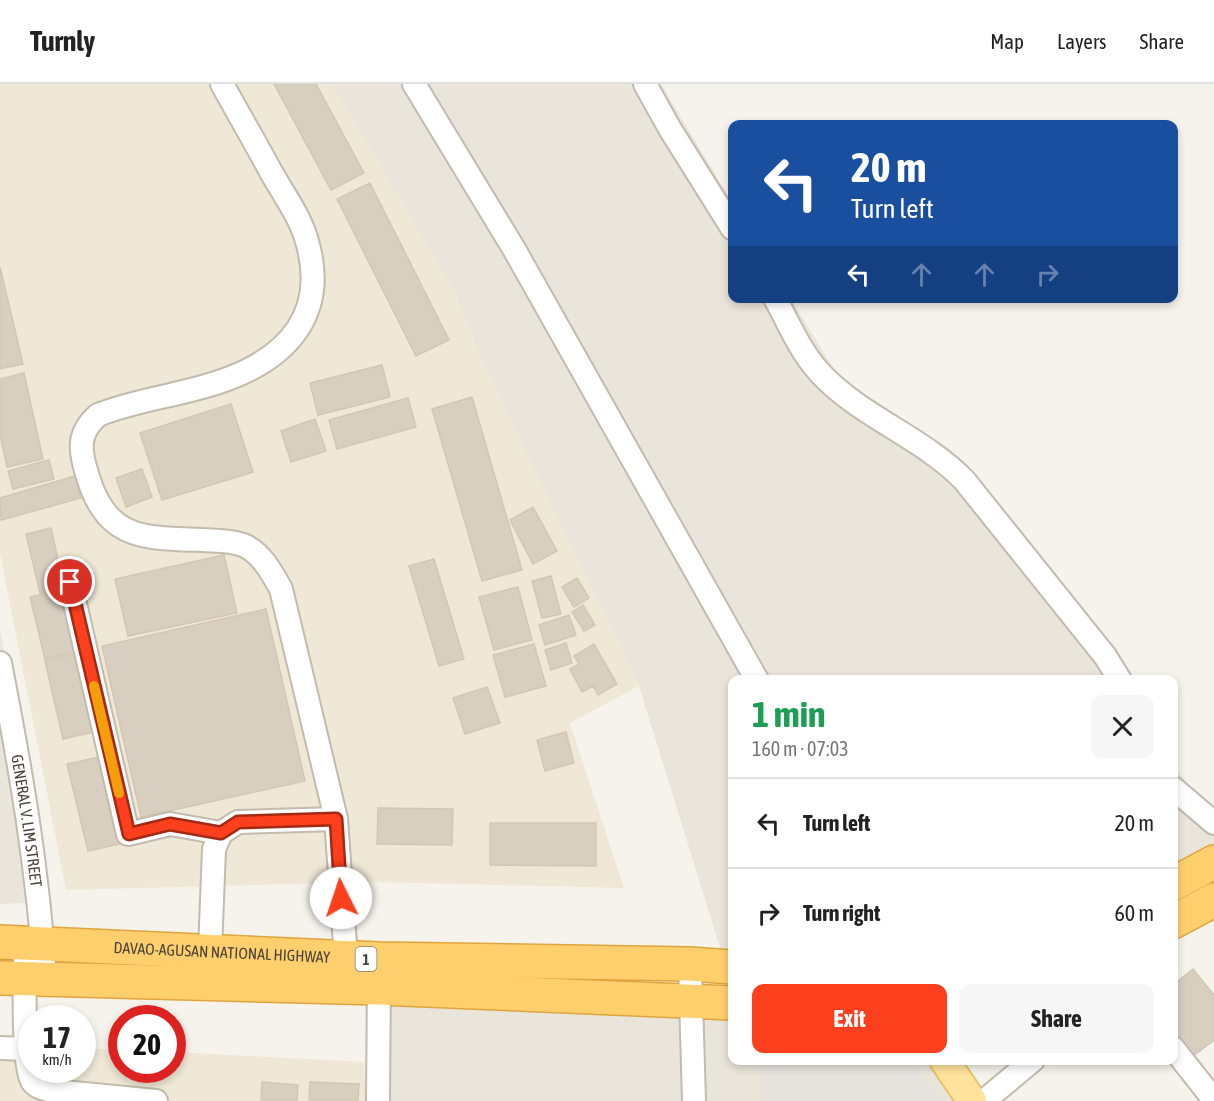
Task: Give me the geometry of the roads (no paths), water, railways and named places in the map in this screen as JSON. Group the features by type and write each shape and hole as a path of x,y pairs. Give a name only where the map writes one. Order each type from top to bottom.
{"highway":[{"path":"1178,881 1214,862"},
{"path":"1178,919 1214,900"},
{"name":"DAVAO-AGUSAN NATIONAL HIGHWAY","path":"23,943 346,958 379,974 728,1003"},
{"name":"DAVAO-AGUSAN NATIONAL HIGHWAY","path":"24,978 379,974 690,964 728,968"}],"main road":[{"path":"947,1065 972,1101"}],"street":[{"path":"222,84 294,212 308,244 314,278 309,310 297,331 278,353 252,369 228,379 98,415 81,435 81,452 99,502 124,531 154,539 233,542 246,546 272,572 286,602 336,819 346,958"},
{"path":"414,84 514,249 754,675"},
{"path":"645,84 670,129 728,222"},
{"path":"778,303 795,338 820,373 853,399 945,460 964,480 1098,647 1117,675"},
{"path":"70,582 129,834 170,824 221,833"},
{"name":"GENERAL V. LIM STREET","path":"0,663 24,788 23,943 25,1005"},
{"path":"1178,790 1214,823"},
{"path":"210,951 214,849 221,833 238,822 336,819"},
{"path":"690,964 694,1101"},
{"path":"378,1101 379,974"},
{"path":"0,1048 18,1049"},
{"path":"1178,1054 1214,1100"},
{"path":"984,1101 1027,1065"},
{"name":"GENERAL V. LIM STREET","path":"36,1083 41,1088 156,1101"}]}
